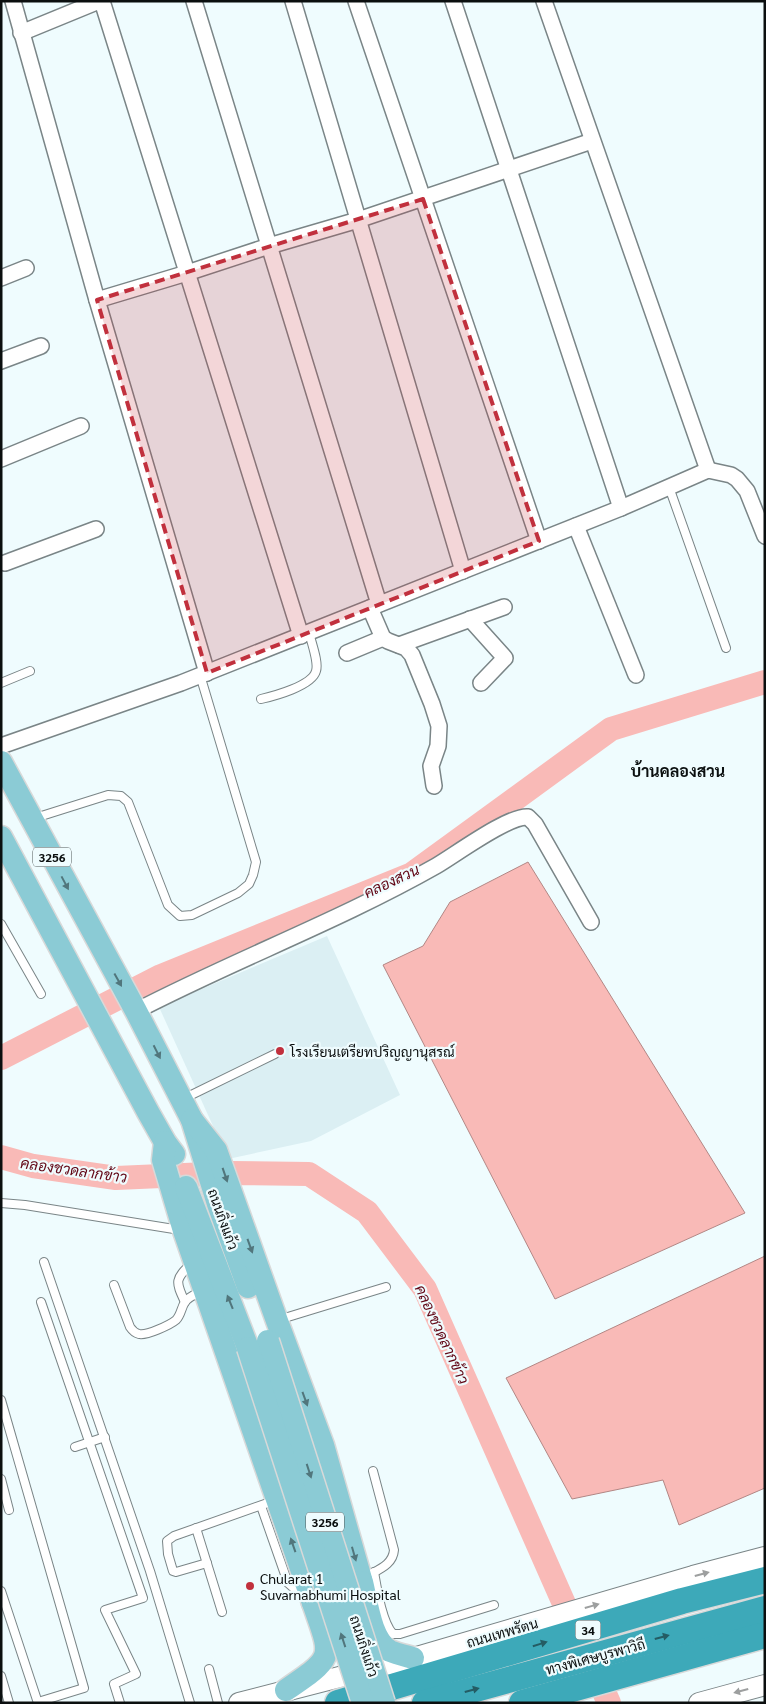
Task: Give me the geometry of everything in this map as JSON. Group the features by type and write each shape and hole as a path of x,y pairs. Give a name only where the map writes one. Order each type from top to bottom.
{"highway":[{"name":"ถนนเทพรัตน","path":"338,1703 494,1646 765,1580"},
{"name":"ทางพิเศษบูรพาวิถี","path":"425,1703 765,1609"},
{"name":"ทางพิเศษบูรพาวิถี","path":"522,1703 765,1635"},
{"path":"574,1703 765,1648"}],"main road":[{"name":"ถนนกิ่งแก้ว","path":"1,762 135,1009 209,1151 226,1202 264,1337 363,1703"},
{"name":"3256","path":"2,842 100,1022 168,1153 185,1217"},
{"name":"ถนนกิ่งแก้ว","path":"185,1217 264,1337 384,1703"},
{"path":"185,1217 194,1262 194,1296 269,1502 313,1603 326,1638 327,1650 324,1660 317,1669 286,1690"},
{"path":"264,1337 323,1445 368,1576 373,1626 380,1641 389,1650 413,1658"},
{"name":"ถนนเทพรัตน","path":"239,1703 413,1658 494,1646 655,1587 765,1557"},
{"path":"313,1603 330,1612 341,1614 346,1612 356,1603 368,1576"},
{"path":"708,1700 765,1685"}],"street":[{"path":"12,1 204,674"},
{"path":"21,33 100,1 305,634"},
{"path":"194,1 269,246 383,638 406,648 412,655 439,726 438,746 431,766 434,786"},
{"path":"293,1 463,571"},
{"path":"356,1 539,541"},
{"path":"453,1 621,508"},
{"path":"544,1 708,470"},
{"path":"97,300 358,220 592,141"},
{"path":"1,278 26,268"},
{"path":"1,361 41,346"},
{"path":"1,459 81,426"},
{"path":"1,746 204,674 621,508 708,470 731,475 744,486 765,536"},
{"path":"576,526 636,675"},
{"path":"2,560 96,528"},
{"path":"399,644 504,606"},
{"path":"470,619 505,658 481,683"},
{"path":"347,653 383,638"},
{"path":"135,1009 344,915 435,866 504,824 523,817 528,818 534,824 592,922"}],"lane":[{"path":"668,487 726,648"},
{"path":"261,699 280,694 309,681 314,676 317,664 305,634"},
{"path":"1,683 30,671"},
{"path":"31,820 108,795 121,796 128,802 168,905 180,916 192,915 238,893 248,884 253,876 256,862 204,674"},
{"path":"1,924 41,994"},
{"path":"181,1100 275,1054"},
{"path":"1,1203 185,1217"},
{"path":"44,1262 150,1571 190,1703"},
{"path":"114,1285 130,1327 139,1334 163,1328 175,1321 194,1296"},
{"path":"264,1337 386,1287"},
{"path":"41,1302 143,1598 105,1610 136,1674 114,1684 120,1703"},
{"path":"1,1400 84,1688 38,1702 1,1592"},
{"path":"74,1447 105,1437"},
{"path":"373,1471 394,1550 394,1557 388,1564 368,1576 379,1595 389,1630 393,1634 400,1634 494,1605"},
{"path":"1,1479 9,1510"},
{"path":"207,1564 176,1572 171,1569 167,1541 170,1538 196,1528 269,1502"},
{"path":"196,1528 222,1612"},
{"path":"208,1669 218,1703"},
{"path":"1,1676 9,1703"}],"highlighted area":[{"path":"423,199 539,541 207,673 97,300"}],"shaded area":[{"path":"528,862 745,1213 555,1299 383,965 423,946 450,902"},
{"name":"โรงเรียนเตรียทปริญญานุสรณ์","path":"327,936 400,1095 311,1141 228,1159 159,1007"},
{"path":"765,1256 765,1488 679,1525 663,1480 572,1499 506,1378"}],"waterway":[{"name":"คลองสวน","path":"1,1058 161,976 412,874 611,729 765,682"},
{"name":"คลองชวดลากข้าว","path":"1,1157 33,1166 116,1178 230,1173 309,1174 367,1212 425,1289 577,1633"},
{"name":"คลองชวดลากข้าว","path":"591,1663 609,1703"}],"place":[{"name":"โรงเรียนเตรียทปริญญานุสรณ์","path":"280,1051"},
{"name":"Chularat 1 Suvarnabhumi Hospital","path":"250,1586"}],"district":[{"name":"บ้านคลองสวน","path":"678,770"}]}
